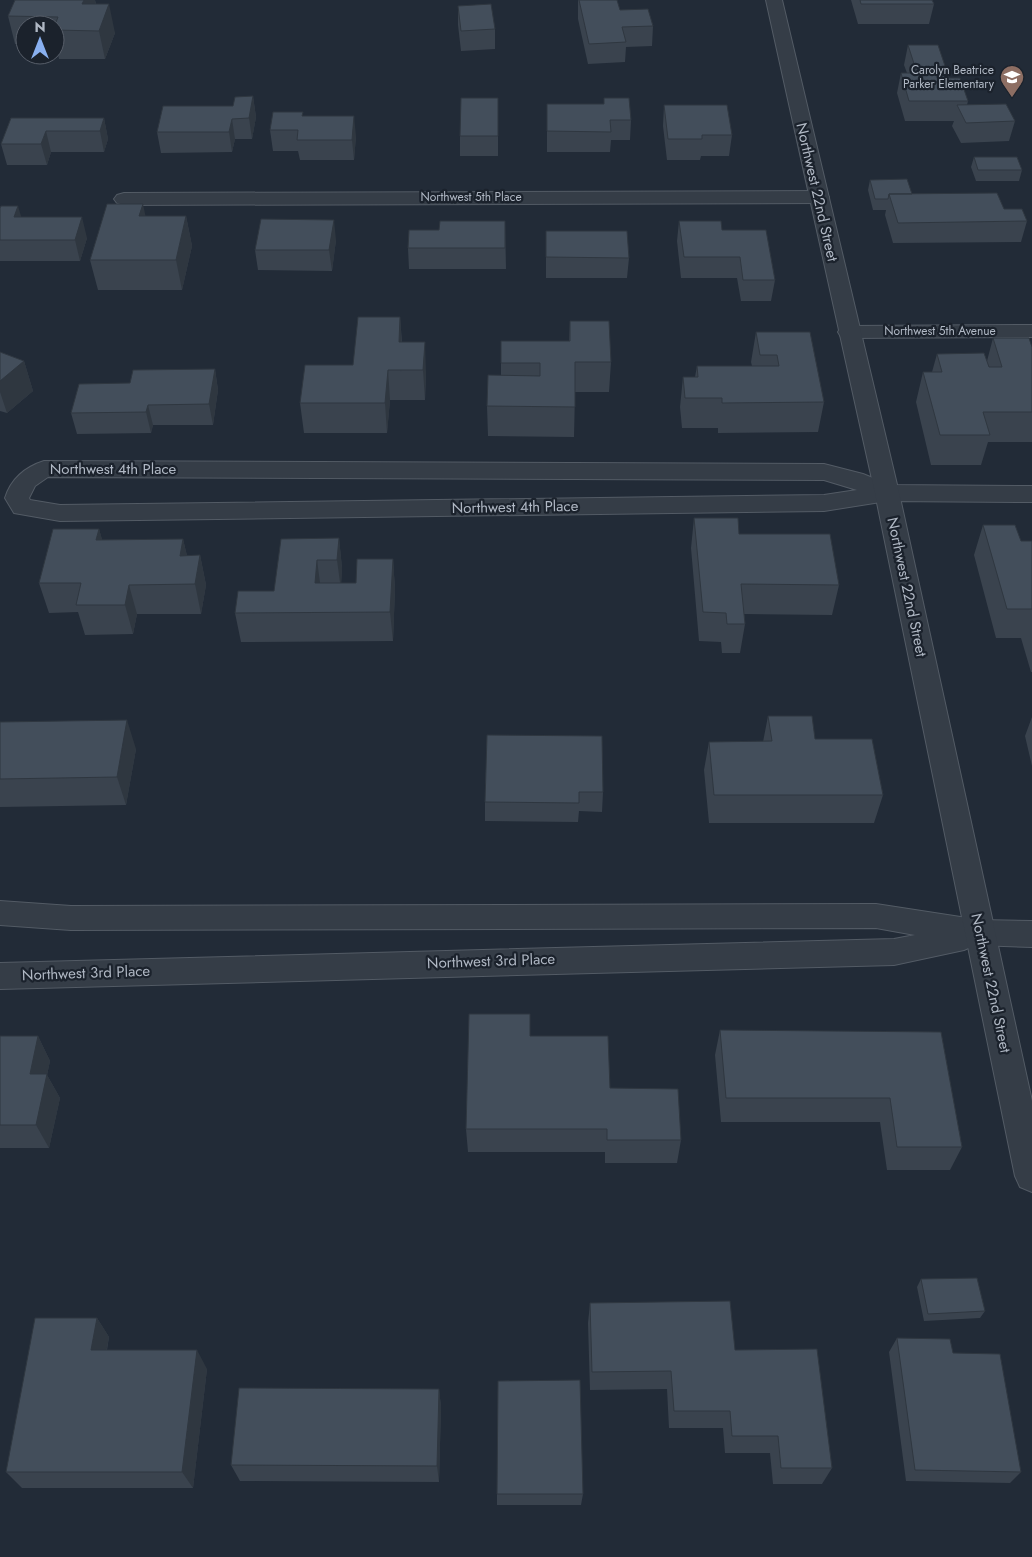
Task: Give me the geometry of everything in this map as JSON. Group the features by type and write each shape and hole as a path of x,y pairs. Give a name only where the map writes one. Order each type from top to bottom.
{"street":[{"name":"Northwest 22nd Street","path":"774,0 887,493 1032,1176"},
{"name":"Northwest 5th Place","path":"124,199 819,197"},
{"name":"Northwest 5th Avenue","path":"849,332 1032,331"},
{"name":"Northwest 4th Place","path":"887,493 854,480 824,472 44,469 26,479 19,489 17,498 22,507 60,513 824,504 887,493 1032,494"},
{"name":"Northwest 3rd Place","path":"0,913 72,918 876,916 980,934 1032,934"},
{"name":"Northwest 3rd Place","path":"0,976 584,958 894,952 980,934"}],"building":[{"path":"15,0 84,0 82,4 109,4 99,31 65,30 65,15 8,16"},
{"path":"579,0 617,0 620,10 648,9 653,26 622,27 626,42 589,44"},
{"path":"860,0 932,0 934,4 861,4"},
{"path":"491,4 495,29 461,31 458,6"},
{"path":"908,45 938,45 949,78 960,78 968,101 909,101 901,73 917,73"},
{"path":"253,96 249,118 232,119 229,132 157,132 163,106 233,106 235,97"},
{"path":"461,98 498,98 498,136 460,136"},
{"path":"604,98 629,98 631,120 610,120 611,132 547,131 547,104 604,104"},
{"path":"1006,104 1015,121 966,123 957,105"},
{"path":"664,105 727,105 732,135 702,135 702,139 668,139"},
{"path":"273,112 303,112 302,116 354,116 352,140 297,140 298,130 270,130"},
{"path":"11,118 104,118 100,131 46,131 41,144 1,144"},
{"path":"974,157 1017,157 1022,170 978,170"},
{"path":"907,179 912,194 889,194 888,199 875,199 870,180"},
{"path":"997,193 1004,209 1022,209 1027,221 898,223 889,194"},
{"path":"107,204 143,204 139,216 186,216 176,260 90,260"},
{"path":"1,206 18,206 14,217 82,217 75,240 0,240"},
{"path":"261,219 334,220 329,250 255,250"},
{"path":"440,221 505,221 505,248 408,248 409,230 439,230"},
{"path":"679,221 721,221 722,230 766,230 775,280 743,280 740,257 684,257"},
{"path":"546,231 627,231 629,258 546,257"},
{"path":"358,317 400,317 399,342 425,342 423,370 388,370 385,403 300,403 305,365 353,365"},
{"path":"570,321 609,321 611,362 575,362 575,407 487,406 488,375 540,376 540,363 501,363 501,341 570,341"},
{"path":"756,332 810,332 824,402 722,403 722,398 685,398 683,377 698,377 697,366 779,366 777,355 760,355"},
{"path":"993,338 1029,338 1032,347 1032,412 983,412 990,435 940,435 923,372 942,372 937,354 984,353 989,367 1002,367"},
{"path":"0,352 24,361 0,381"},
{"path":"215,369 209,404 148,405 146,412 71,413 79,384 130,383 133,370"},
{"path":"694,518 738,518 739,534 830,534 839,585 741,584 745,624 727,624 726,613 703,612"},
{"path":"983,525 1015,525 1021,541 1032,541 1032,609 1007,609"},
{"path":"53,529 99,529 96,540 183,539 180,556 200,555 195,584 129,585 125,605 76,605 81,583 39,583"},
{"path":"339,538 337,560 317,560 315,583 356,583 357,559 393,559 390,612 235,613 238,591 274,591 281,539"},
{"path":"768,716 812,716 815,739 872,739 883,795 714,795 709,742 772,741"},
{"path":"127,720 117,777 0,779 0,722"},
{"path":"487,735 602,736 603,792 579,792 579,803 485,802"},
{"path":"469,1014 530,1014 530,1036 608,1036 610,1088 678,1089 681,1140 607,1140 607,1129 466,1129"},
{"path":"720,1030 941,1032 962,1147 897,1147 890,1098 726,1098"},
{"path":"0,1036 38,1036 30,1074 47,1074 36,1125 0,1125"},
{"path":"977,1278 985,1311 928,1314 921,1279"},
{"path":"730,1301 735,1350 817,1349 832,1468 781,1468 778,1436 732,1436 730,1411 674,1411 671,1371 592,1372 590,1303"},
{"path":"35,1318 97,1318 91,1350 197,1350 182,1472 6,1472"},
{"path":"897,1338 950,1339 953,1353 1000,1354 1021,1472 915,1470"},
{"path":"580,1380 583,1494 497,1494 498,1381"},
{"path":"239,1388 439,1389 437,1466 231,1465"}],"place":[{"name":"Carolyn Beatrice Parker Elementary","path":"1012,98"}]}
